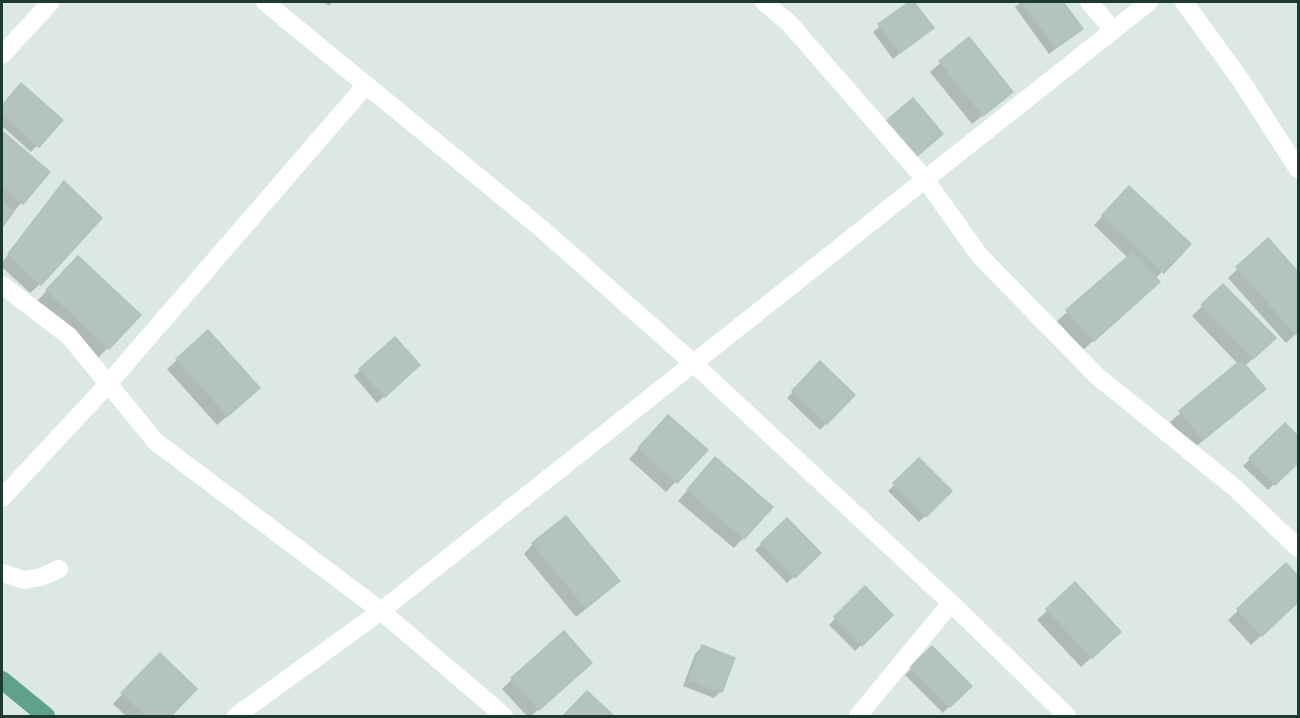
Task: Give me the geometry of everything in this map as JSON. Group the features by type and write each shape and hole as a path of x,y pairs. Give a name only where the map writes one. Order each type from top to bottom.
{"main road":[{"path":"2,680 46,717"}],"street":[{"path":"2,55 51,2"},
{"path":"265,2 542,229 693,363 951,603 1067,717"},
{"path":"764,2 788,22 925,179 979,255 1097,376 1234,487 1299,548"},
{"path":"1089,2 1113,30"},
{"path":"236,717 381,611 1149,2"},
{"path":"1184,2 1240,79 1299,169"},
{"path":"2,498 108,384 366,85"},
{"path":"2,285 69,336 156,442 381,611 504,717"},
{"path":"2,573 24,580 41,577 59,569"},
{"path":"858,717 951,603"}],"building":[{"path":"909,2 914,2 934,28 900,53 878,24"},
{"path":"1022,2 1063,2 1083,29 1056,48"},
{"path":"969,37 1013,92 983,116 939,61"},
{"path":"21,83 63,120 39,147 2,114 2,106"},
{"path":"913,98 943,134 916,157 886,121"},
{"path":"2,131 50,172 23,204 2,186"},
{"path":"64,181 102,218 41,285 8,254"},
{"path":"1129,186 1191,244 1164,273 1102,215"},
{"path":"2,201 14,211 2,227"},
{"path":"1268,238 1298,272 1298,332 1296,334 1236,267"},
{"path":"1133,252 1160,282 1094,341 1066,310"},
{"path":"78,256 141,315 109,349 46,290"},
{"path":"1223,284 1276,338 1253,359 1201,305"},
{"path":"208,330 260,388 228,416 176,359"},
{"path":"395,337 420,365 385,397 359,369"},
{"path":"1241,360 1266,389 1203,440 1179,411"},
{"path":"820,361 855,395 827,424 792,391"},
{"path":"668,415 708,450 677,483 638,448"},
{"path":"1285,423 1298,436 1298,463 1275,485 1249,458"},
{"path":"715,457 773,507 744,539 687,490"},
{"path":"919,458 952,491 926,517 893,483"},
{"path":"566,516 620,581 586,608 532,543"},
{"path":"787,518 821,553 795,578 761,543"},
{"path":"1286,563 1298,576 1298,602 1262,636 1237,609"},
{"path":"1075,582 1121,632 1092,658 1046,609"},
{"path":"865,586 893,615 862,646 834,617"},
{"path":"564,631 592,663 539,710 511,678"},
{"path":"702,645 735,658 722,692 689,680"},
{"path":"932,646 972,686 950,707 910,667"},
{"path":"160,653 197,689 171,716 146,716 121,693"},
{"path":"587,691 614,716 563,716"}]}
